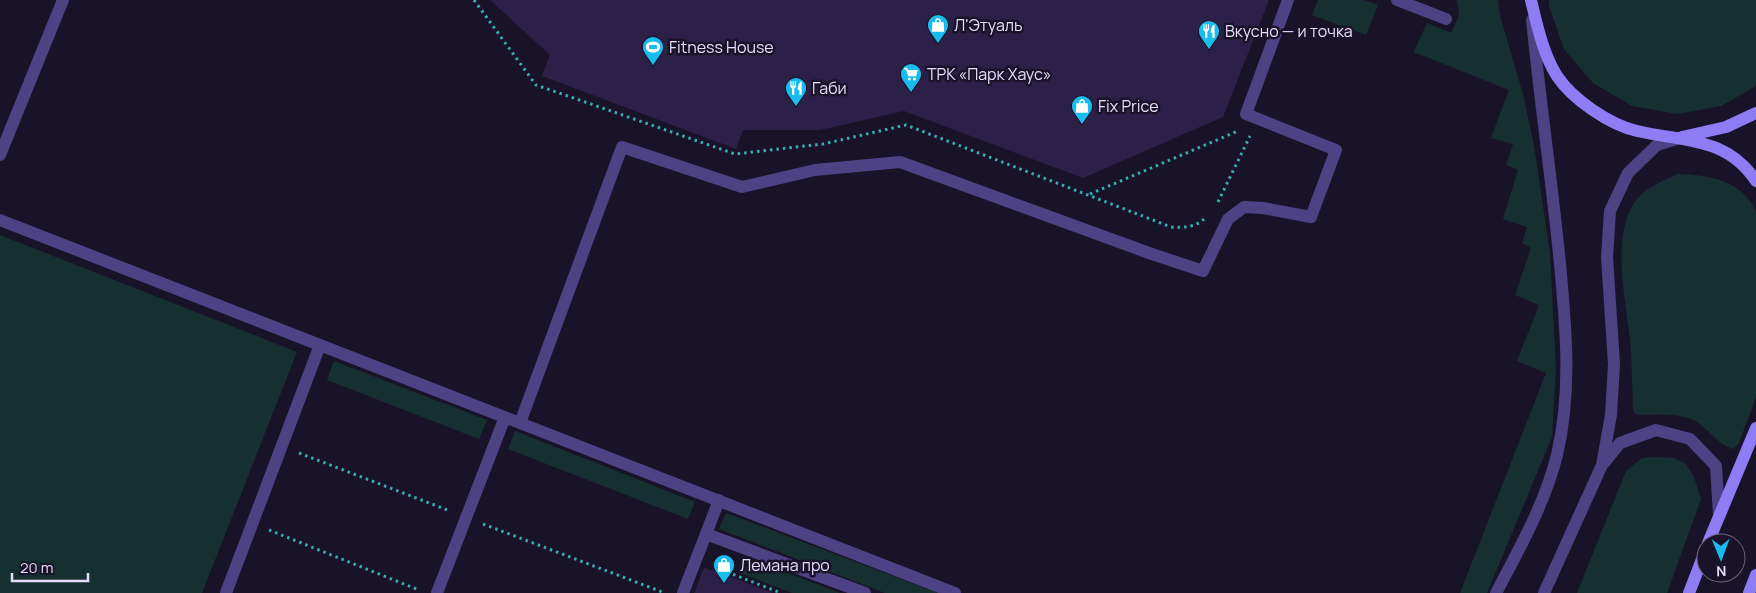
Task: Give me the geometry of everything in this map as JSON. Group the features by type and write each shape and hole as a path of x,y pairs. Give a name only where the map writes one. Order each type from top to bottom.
{"main road":[{"path":"1531,0 1540,36 1557,76 1590,110 1636,131 1716,146 1749,170 1756,181"},
{"path":"1680,138 1726,127 1756,113"},
{"path":"1712,533 1756,428"},
{"path":"1689,593 1696,575"},
{"path":"1748,593 1756,575"}],"street":[{"path":"0,155 62,0"},
{"path":"520,422 622,147 742,187 815,170 900,162 1148,254 1203,271 1228,219 1244,207 1263,208 1311,217 1336,150 1257,121 1246,114 1288,0"},
{"path":"1396,0 1446,19"},
{"path":"1496,593 1528,532 1556,457 1565,412 1567,363 1564,314 1551,172 1538,84 1531,0"},
{"path":"1544,593 1602,465 1611,415 1614,364 1607,257 1610,211 1628,173 1657,145 1680,138"},
{"path":"0,220 955,593"},
{"path":"226,593 320,345"},
{"path":"437,593 505,417"},
{"path":"1602,465 1620,443 1656,430 1690,439 1716,466 1719,516"},
{"path":"682,593 719,500"},
{"path":"706,534 865,593"}],"path":[{"path":"474,0 536,85 735,154 823,144 906,125 1172,227 1185,228 1201,223 1211,212"},
{"path":"1089,194 1257,121"},
{"path":"1216,206 1257,121"},
{"path":"252,523 427,593"},
{"path":"727,572 782,593"}],"green space":[{"path":"1318,0 1364,0 1378,5 1366,35 1312,15"},
{"path":"1457,0 1498,0 1500,16 1523,94 1534,146 1550,253 1556,369 1552,437 1487,593 1460,593 1546,373 1517,361 1539,305 1515,295 1531,248 1522,243 1527,227 1503,219 1518,170 1506,165 1513,144 1491,138 1509,90 1414,52 1427,23 1451,33 1459,15"},
{"path":"1549,0 1756,0 1756,86 1721,106 1677,114 1632,106 1593,83 1564,49 1549,6"},
{"path":"1678,174 1701,176 1723,181 1742,192 1756,211 1756,397 1739,443 1734,449 1722,443 1700,424 1688,418 1670,415 1640,415 1635,414 1633,409 1630,340 1623,289 1623,234 1627,218 1638,198 1653,186"},
{"path":"0,235 297,352 202,593 0,593"},
{"path":"334,361 487,420 479,439 327,380"},
{"path":"515,431 695,502 688,519 508,449"},
{"path":"1642,458 1674,458 1686,464 1694,477 1701,499 1667,593 1577,593 1626,471"},
{"path":"726,513 938,593 885,593 719,529"},
{"path":"746,557 840,593 792,593 740,573"}],"building":[{"name":"ТРК «Парк Хаус»","path":"490,0 1269,0 1223,117 1083,178 904,111 820,130 743,130 736,149 542,76 550,55"},
{"name":"Лемана про","path":"704,568 726,575 773,593 694,593"}],"place":[{"name":"Л'Этуаль","path":"938,44"},
{"name":"Вкусно — и точка","path":"1209,50"},
{"name":"Fitness House","path":"653,66"},
{"name":"ТРК «Парк Хаус»","path":"911,93"},
{"name":"Габи","path":"796,107"},
{"name":"Fix Price","path":"1082,125"},
{"name":"Лемана про","path":"724,584"}]}
